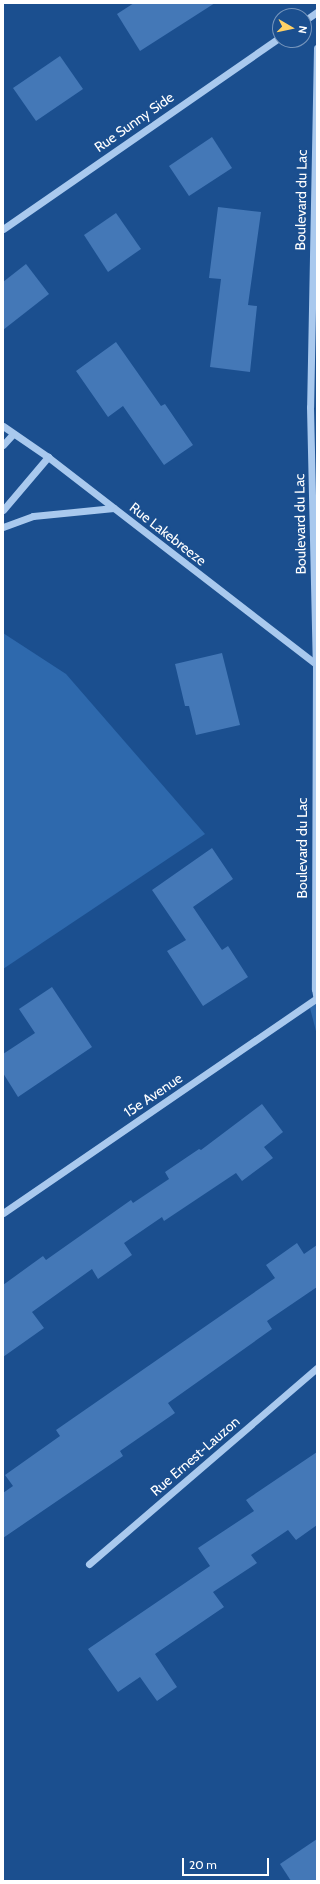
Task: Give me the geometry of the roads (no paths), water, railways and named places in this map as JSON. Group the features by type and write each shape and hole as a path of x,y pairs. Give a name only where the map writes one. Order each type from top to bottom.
{"street":[{"name":"Rue Sunny Side","path":"3,229 272,43"},
{"name":"Boulevard du Lac","path":"317,48 314,407 317,999"},
{"name":"Rue Lakebreeze","path":"3,426 48,457 316,664"},
{"path":"3,446 13,434"},
{"path":"3,510 48,457"},
{"path":"3,527 33,516 114,508"},
{"name":"15e Avenue","path":"3,1213 317,999"},
{"name":"Rue Ernest-Lauzon","path":"89,1564 317,1368"}]}
